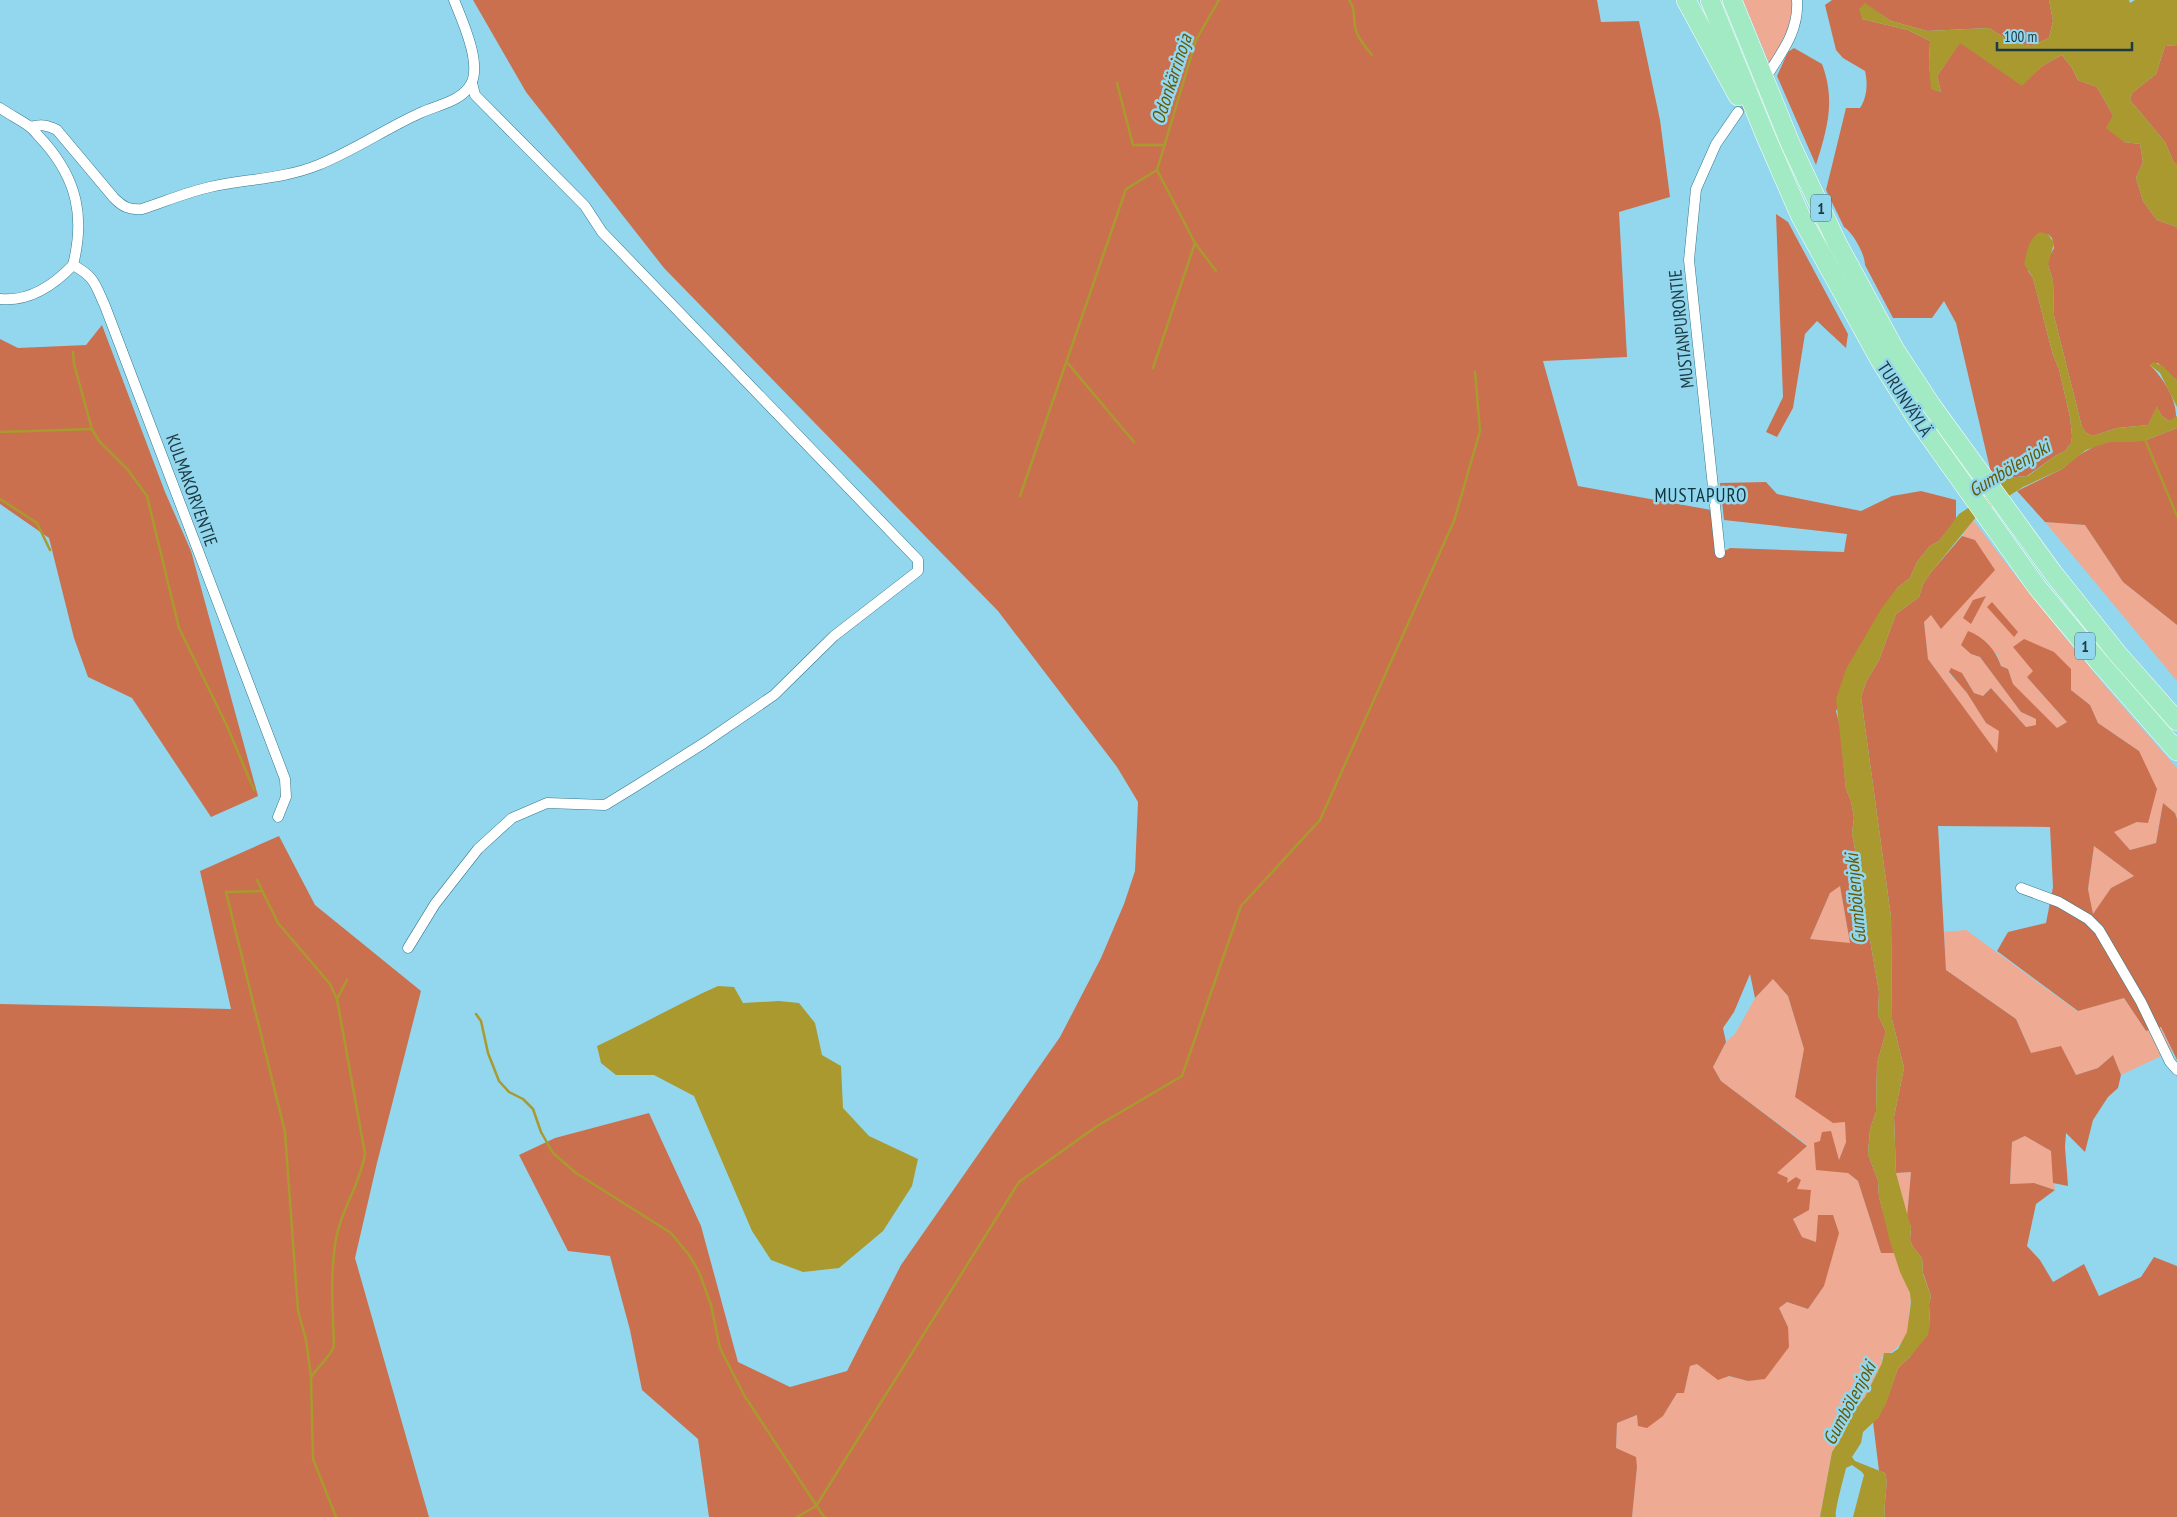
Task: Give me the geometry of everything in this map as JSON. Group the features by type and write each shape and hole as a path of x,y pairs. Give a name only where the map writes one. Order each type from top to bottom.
{"highway":[{"path":"1686,0 1801,217"},
{"name":"TURUNVÄYLÄ","path":"1710,0 1801,217 1880,360 1915,416 2037,587 2087,648 2177,751"},
{"name":"TURUNVÄYLÄ","path":"1732,0 1791,145 1837,243 1895,350 1931,405 2053,573 2117,653 2177,721"}],"street":[{"path":"408,948 435,904 478,850 512,818 547,803 605,804 636,786 704,743 774,695 834,636 918,571 918,560 602,232 585,206 476,95 472,83 474,66 472,51 454,0"},
{"path":"1770,71 1794,31 1798,12 1797,0"},
{"path":"30,127 40,124 57,130 122,206 131,210 142,209 209,187 317,166 407,120 445,104 462,94 472,83"},
{"path":"0,108 30,127 60,162 72,186 77,207 78,226 77,246 73,265 58,281 37,292 17,299 0,299"},
{"name":"MUSTANPURONTIE","path":"1720,553 1690,260 1696,188 1716,144 1738,112"},
{"name":"KULMAKORVENTIE","path":"73,265 88,274 105,306 285,779 286,797 278,817"},
{"path":"2021,888 2059,902 2088,919 2099,930 2141,1002 2170,1062 2177,1070"}],"shaded area":[{"path":"473,0 1597,0 1601,22 1639,21 1660,120 1670,197 1619,212 1627,357 1543,361 1578,486 1717,511 1721,553 1730,548 1844,552 1847,534 1724,520 1720,483 1766,482 1777,494 1861,511 1892,496 1921,491 1956,500 1956,519 1939,541 1930,546 1917,562 1910,578 1897,588 1836,711 1840,726 1846,789 1851,801 1854,818 1852,833 1857,860 1857,909 1861,925 1870,940 1879,992 1878,1015 1886,1032 1877,1063 1876,1112 1870,1129 1868,1154 1878,1181 1879,1197 1894,1253 1881,1253 1858,1181 1848,1173 1816,1170 1814,1143 1820,1141 1822,1132 1831,1131 1839,1160 1846,1142 1845,1122 1833,1123 1795,1097 1804,1049 1788,996 1773,979 1755,998 1750,974 1734,1012 1723,1028 1726,1042 1713,1067 1721,1081 1807,1146 1777,1173 1788,1178 1787,1183 1796,1177 1801,1180 1797,1189 1811,1190 1809,1210 1793,1219 1802,1237 1816,1242 1818,1215 1833,1215 1839,1233 1824,1286 1808,1309 1787,1302 1779,1308 1788,1327 1789,1347 1765,1379 1748,1381 1729,1376 1718,1380 1697,1364 1690,1366 1684,1393 1677,1393 1663,1416 1647,1428 1638,1426 1637,1415 1617,1423 1616,1448 1636,1457 1637,1467 1632,1517 709,1517 698,1439 642,1390 630,1330 610,1256 568,1251 519,1155 555,1138 649,1113 701,1226 738,1362 790,1387 847,1371 901,1265 1060,1037 1101,958 1124,904 1135,871 1138,802 1117,767 998,611 664,268 526,92","holes":["1840,886 1850,943 1810,939 1830,893"]},
{"path":"1743,0 1792,0 1790,25 1779,49 1769,63"},
{"path":"1832,0 2049,0 2053,21 2049,38 2031,46 2011,42 1989,28 1927,31 1891,21 1865,4 1862,19 1908,30 1930,41 1929,65 1932,89 1941,92 1937,76 1960,42 2022,85 2042,66 2062,55 2078,80 2097,87 2113,115 2124,142 2140,144 2143,162 2136,178 2143,201 2157,220 2177,227 2177,381 2158,363 2150,365 2160,376 2172,396 2176,418 2169,421 2161,415 2157,407 2148,425 2117,428 2093,436 2086,433 2082,427 2054,316 2053,281 2048,259 2054,248 2052,238 2048,234 2028,271 2033,278 2053,355 2059,369 2070,417 2071,443 2065,451 2027,476 2005,478 1999,484 1991,473 1956,323 1944,301 1932,318 1893,318 1865,265 1858,244 1844,227 1826,190 1846,108 1860,108 1867,86 1865,71 1843,58 1836,50 1825,5"},
{"path":"2049,0 2129,0 2130,3 2135,0 2177,0 2177,45 2165,46 2156,74 2132,93 2130,100 2165,142 2174,163 2177,164 2177,227 2157,220 2143,201 2136,178 2143,162 2140,144 2124,142 2106,128 2113,115 2097,87 2078,80 2062,55 2042,66 2022,86 1960,43 1937,76 1941,92 1931,89 1930,41 1908,30 1862,19 1859,9 1865,3 1891,21 1927,31 1989,28 2011,42 2031,46 2049,38 2053,21"},
{"path":"2177,45 2177,164 2174,163 2165,142 2130,100 2132,93 2156,74 2165,46"},
{"path":"1794,48 1822,64 1829,90 1828,115 1824,139 1816,165 1777,76 1788,52"},
{"path":"1776,214 1788,222 1848,334 1846,348 1817,321 1805,334 1793,408 1777,437 1766,432 1783,397"},
{"path":"2040,232 2048,234 2054,243 2048,265 2053,281 2054,316 2082,427 2086,433 2093,436 2117,428 2148,425 2157,406 2161,415 2169,421 2177,416 2177,428 2146,440 2109,442 2086,450 2062,469 2023,487 1977,516 1932,571 1923,584 1919,597 1896,614 1879,660 1866,682 1861,697 1891,917 1892,1019 1904,1068 1894,1117 1896,1173 1911,1228 1910,1240 1922,1258 1923,1274 1931,1296 1929,1304 1930,1324 1928,1335 1898,1368 1886,1404 1878,1418 1863,1432 1861,1443 1852,1457 1855,1461 1885,1473 1885,1517 1853,1517 1864,1475 1852,1465 1846,1468 1836,1517 1820,1517 1832,1452 1841,1438 1849,1417 1865,1397 1882,1363 1884,1353 1892,1353 1898,1349 1907,1332 1911,1302 1910,1293 1900,1272 1889,1238 1879,1197 1878,1181 1868,1154 1870,1129 1876,1112 1877,1063 1886,1032 1878,1015 1879,992 1870,940 1861,925 1857,909 1857,860 1852,833 1854,818 1851,801 1846,789 1836,699 1846,669 1881,609 1897,588 1910,578 1917,562 1930,546 1939,541 1959,514 1997,489 2000,482 2005,478 2028,476 2065,451 2071,443 2070,417 2059,369 2053,355 2033,278 2024,264 2030,242"},
{"path":"102,325 165,492 191,551 258,796 211,817 132,698 88,677 74,638 49,538 0,504 0,339 18,348 86,345"},
{"path":"2153,362 2163,366 2177,381 2177,407 2160,373 2150,365"},
{"path":"2177,428 2177,625 2123,582 2085,525 2045,522 2017,491 2062,469 2079,455 2097,445 2109,442 2146,440"},
{"path":"1974,521 2073,647 2177,768 2177,819 2175,813 2163,803 2156,843 2130,850 2113,832 2137,822 2139,751 2098,723 2090,705 2071,690 2071,669 2033,672 2027,677 2067,722 2057,728 2013,684 2008,669 2001,666 1997,654 1971,654 1980,657 2021,712 2036,719 2036,725 2026,727 1991,688 1983,696 1974,693 1962,673 1949,673 1967,693 1986,723 2000,731 1997,754 1928,659 1924,622 1931,615 1941,629 1975,540 1962,536"},
{"path":"2045,522 2085,525 2123,582 2177,625 2177,681"},
{"path":"1962,536 1975,540 1995,570 1941,629 1931,615 1924,622 1928,659 1997,753 1999,731 1986,723 1967,693 1949,672 1951,668 1962,673 1974,693 1983,696 1991,688 2026,727 2036,725 2036,719 2021,712 1980,657 1971,654 1961,645 1968,631 1989,645 2001,666 2008,669 2013,684 2057,728 2067,722 2027,677 2033,671 2013,647 2024,639 2054,652 2071,669 2071,690 2090,705 2098,723 2139,751 2157,789 2148,823 2137,822 2114,832 2130,850 2156,843 2163,803 2175,813 2177,819 2177,1060 2161,1027 2146,1031 2124,998 2078,1011 1997,951 2008,932 2046,923 2053,887 2050,827 1938,826 1946,970 2016,1019 2031,1053 2061,1046 2076,1075 2098,1068 2113,1055 2121,1075 2118,1088 2108,1097 2093,1120 2085,1152 2066,1133 2065,1147 2068,1186 2053,1183 2051,1151 2025,1136 2012,1142 2010,1184 2034,1183 2055,1190 2036,1204 2027,1246 2040,1260 2053,1282 2084,1264 2099,1296 2141,1277 2154,1257 2177,1266 2177,1517 1885,1517 1886,1477 1885,1473 1879,1471 1873,1422 1878,1418 1898,1368 1910,1357 1930,1324 1929,1304 1931,1296 1923,1273 1922,1258 1910,1240 1911,1228 1907,1217 1911,1172 1896,1173 1894,1117 1904,1068 1892,1019 1891,917 1861,697 1866,682 1879,660 1896,614 1919,597 1923,584","holes":["2094,846 2134,876 2111,888 2093,914 2088,889"]},
{"path":"1986,596 1971,624 1963,618 1973,600"},
{"path":"1992,602 2018,632 2014,637 1987,607"},
{"path":"279,836 315,905 421,991 355,1258 429,1517 0,1517 0,1004 231,1009 200,871"},
{"path":"2094,846 2134,876 2111,888 2093,915 2088,889"},
{"path":"1840,885 1850,944 1810,939 1830,893"},
{"path":"1966,930 2077,1011 2124,998 2146,1031 2161,1027 2172,1051 2121,1075 2113,1055 2098,1068 2076,1075 2031,1053 2016,1019 1946,970 1944,932"},
{"path":"1773,979 1788,996 1804,1049 1795,1097 1845,1122 1846,1142 1839,1161 1820,1141 1848,1173 1858,1181 1881,1253 1894,1253 1911,1296 1909,1329 1900,1344 1882,1357 1882,1363 1865,1397 1849,1417 1841,1438 1832,1452 1820,1517 1632,1517 1637,1467 1616,1448 1617,1423 1638,1415 1663,1416 1677,1393 1684,1392 1690,1366 1697,1364 1707,1371 1748,1381 1788,1327 1779,1308 1787,1302 1808,1309 1824,1286 1816,1242 1802,1237 1793,1219 1799,1216 1797,1189 1787,1184 1776,1173 1807,1145 1721,1081 1713,1067 1726,1042 1735,1034 1755,998"},
{"path":"718,986 734,987 743,1003 779,1001 799,1003 815,1023 822,1055 841,1066 843,1108 869,1136 918,1159 912,1186 883,1231 839,1268 803,1272 771,1260 752,1231 694,1096 654,1075 616,1075 601,1063 597,1046"},
{"path":"2025,1136 2051,1151 2055,1190 2034,1183 2010,1184 2012,1142"},
{"path":"1911,1172 1907,1217 1896,1173"}],"waterway":[{"name":"Odonkärrinoja","path":"1157,170 1196,40 1219,0"},
{"path":"1349,0 1358,35 1372,55"},
{"path":"1117,83 1133,145 1165,145"},
{"path":"1157,170 1195,243 1216,271"},
{"path":"1020,496 1126,189 1157,170"},
{"path":"1153,368 1195,243"},
{"path":"73,352 74,364 92,429 99,441 128,470 147,496 179,628 227,726 254,790"},
{"path":"1066,361 1134,442"},
{"path":"797,1517 816,1506 1019,1182 1097,1126 1182,1076 1241,906 1320,820 1454,521 1480,431 1475,372"},
{"path":"0,432 92,429"},
{"path":"2144,437 2177,516"},
{"path":"0,499 37,523 50,550"},
{"path":"257,880 278,923 330,984 337,999 365,1154 359,1177 337,1233 333,1257 334,1346 311,1378 313,1459 336,1517"},
{"path":"262,891 226,892 285,1132 298,1311 306,1340 311,1377"},
{"path":"337,999 347,980"},
{"path":"476,1014 481,1021 488,1053 499,1081 509,1092 523,1099 533,1109 541,1132 553,1153 576,1173 671,1233 689,1255 699,1272 711,1305 720,1348 744,1395 824,1517"}],"tunnel":[{"path":"1738,112 1766,78"}],"district":[{"name":"MUSTAPURO","path":"1701,495"}],"water label":[{"name":"Gumbölenjoki","path":"2009,468"},
{"name":"Gumbölenjoki","path":"1855,899"},
{"name":"Gumbölenjoki","path":"1849,1403"}]}
